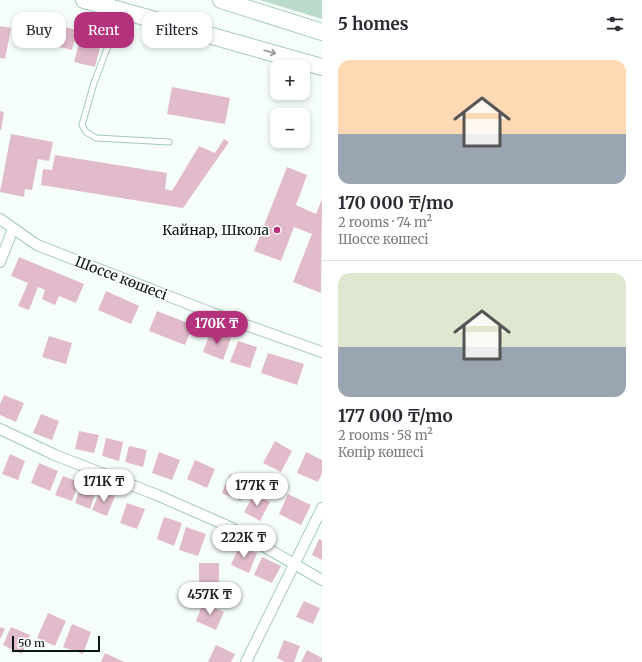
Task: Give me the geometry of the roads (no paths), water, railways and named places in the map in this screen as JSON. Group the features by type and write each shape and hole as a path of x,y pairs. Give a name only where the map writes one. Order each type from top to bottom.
{"main road":[{"path":"84,0 322,67"},
{"path":"221,0 322,32"}],"street":[{"name":"Шоссе көшесі","path":"0,218 13,229 37,245 212,313 322,352"},
{"path":"0,262 13,229"},
{"path":"0,429 55,455 157,495 230,527 322,580"},
{"path":"246,662 296,564 322,508"}],"lane":[{"path":"122,10 94,83 82,125 86,132 96,138 169,142"}],"place":[{"name":"Кайнар, Школа","path":"277,230"}]}
